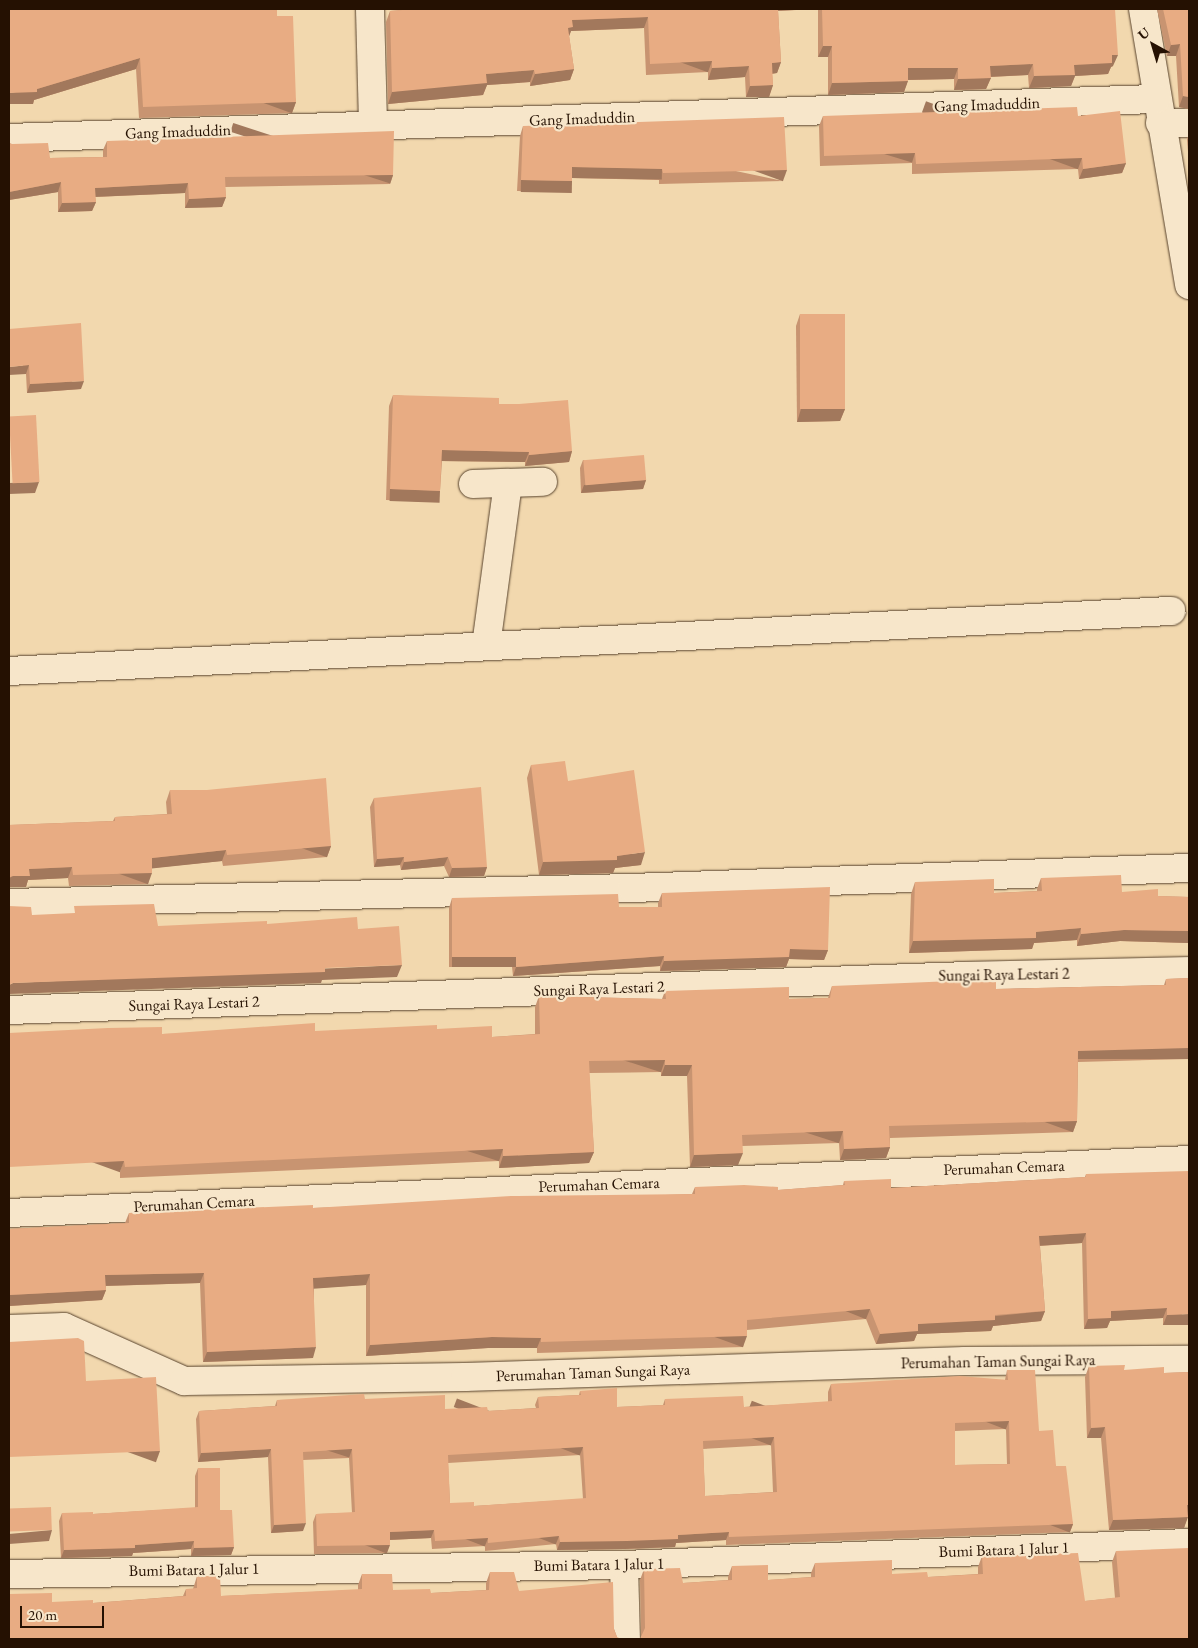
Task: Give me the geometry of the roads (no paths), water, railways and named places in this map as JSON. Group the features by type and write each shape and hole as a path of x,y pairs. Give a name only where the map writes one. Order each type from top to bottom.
{"street":[{"path":"370,9 373,126"},
{"path":"1143,9 1158,111 1189,285"},
{"name":"Gang Imaduddin","path":"9,138 373,126 1158,111 1189,122"},
{"path":"473,484 544,482"},
{"path":"486,646 508,483"},
{"path":"9,671 1171,611"},
{"path":"9,903 632,888 1189,868"},
{"name":"Sungai Raya Lestari 2","path":"9,1010 967,976 1189,971"},
{"name":"Perumahan Cemara","path":"9,1213 1189,1160"},
{"name":"Perumahan Taman Sungai Raya","path":"9,1329 64,1327 184,1381 464,1377 965,1361 1189,1360"},
{"name":"Bumi Batara 1 Jalur 1","path":"9,1574 624,1565 1189,1543"},
{"path":"624,1565 626,1639"}]}
